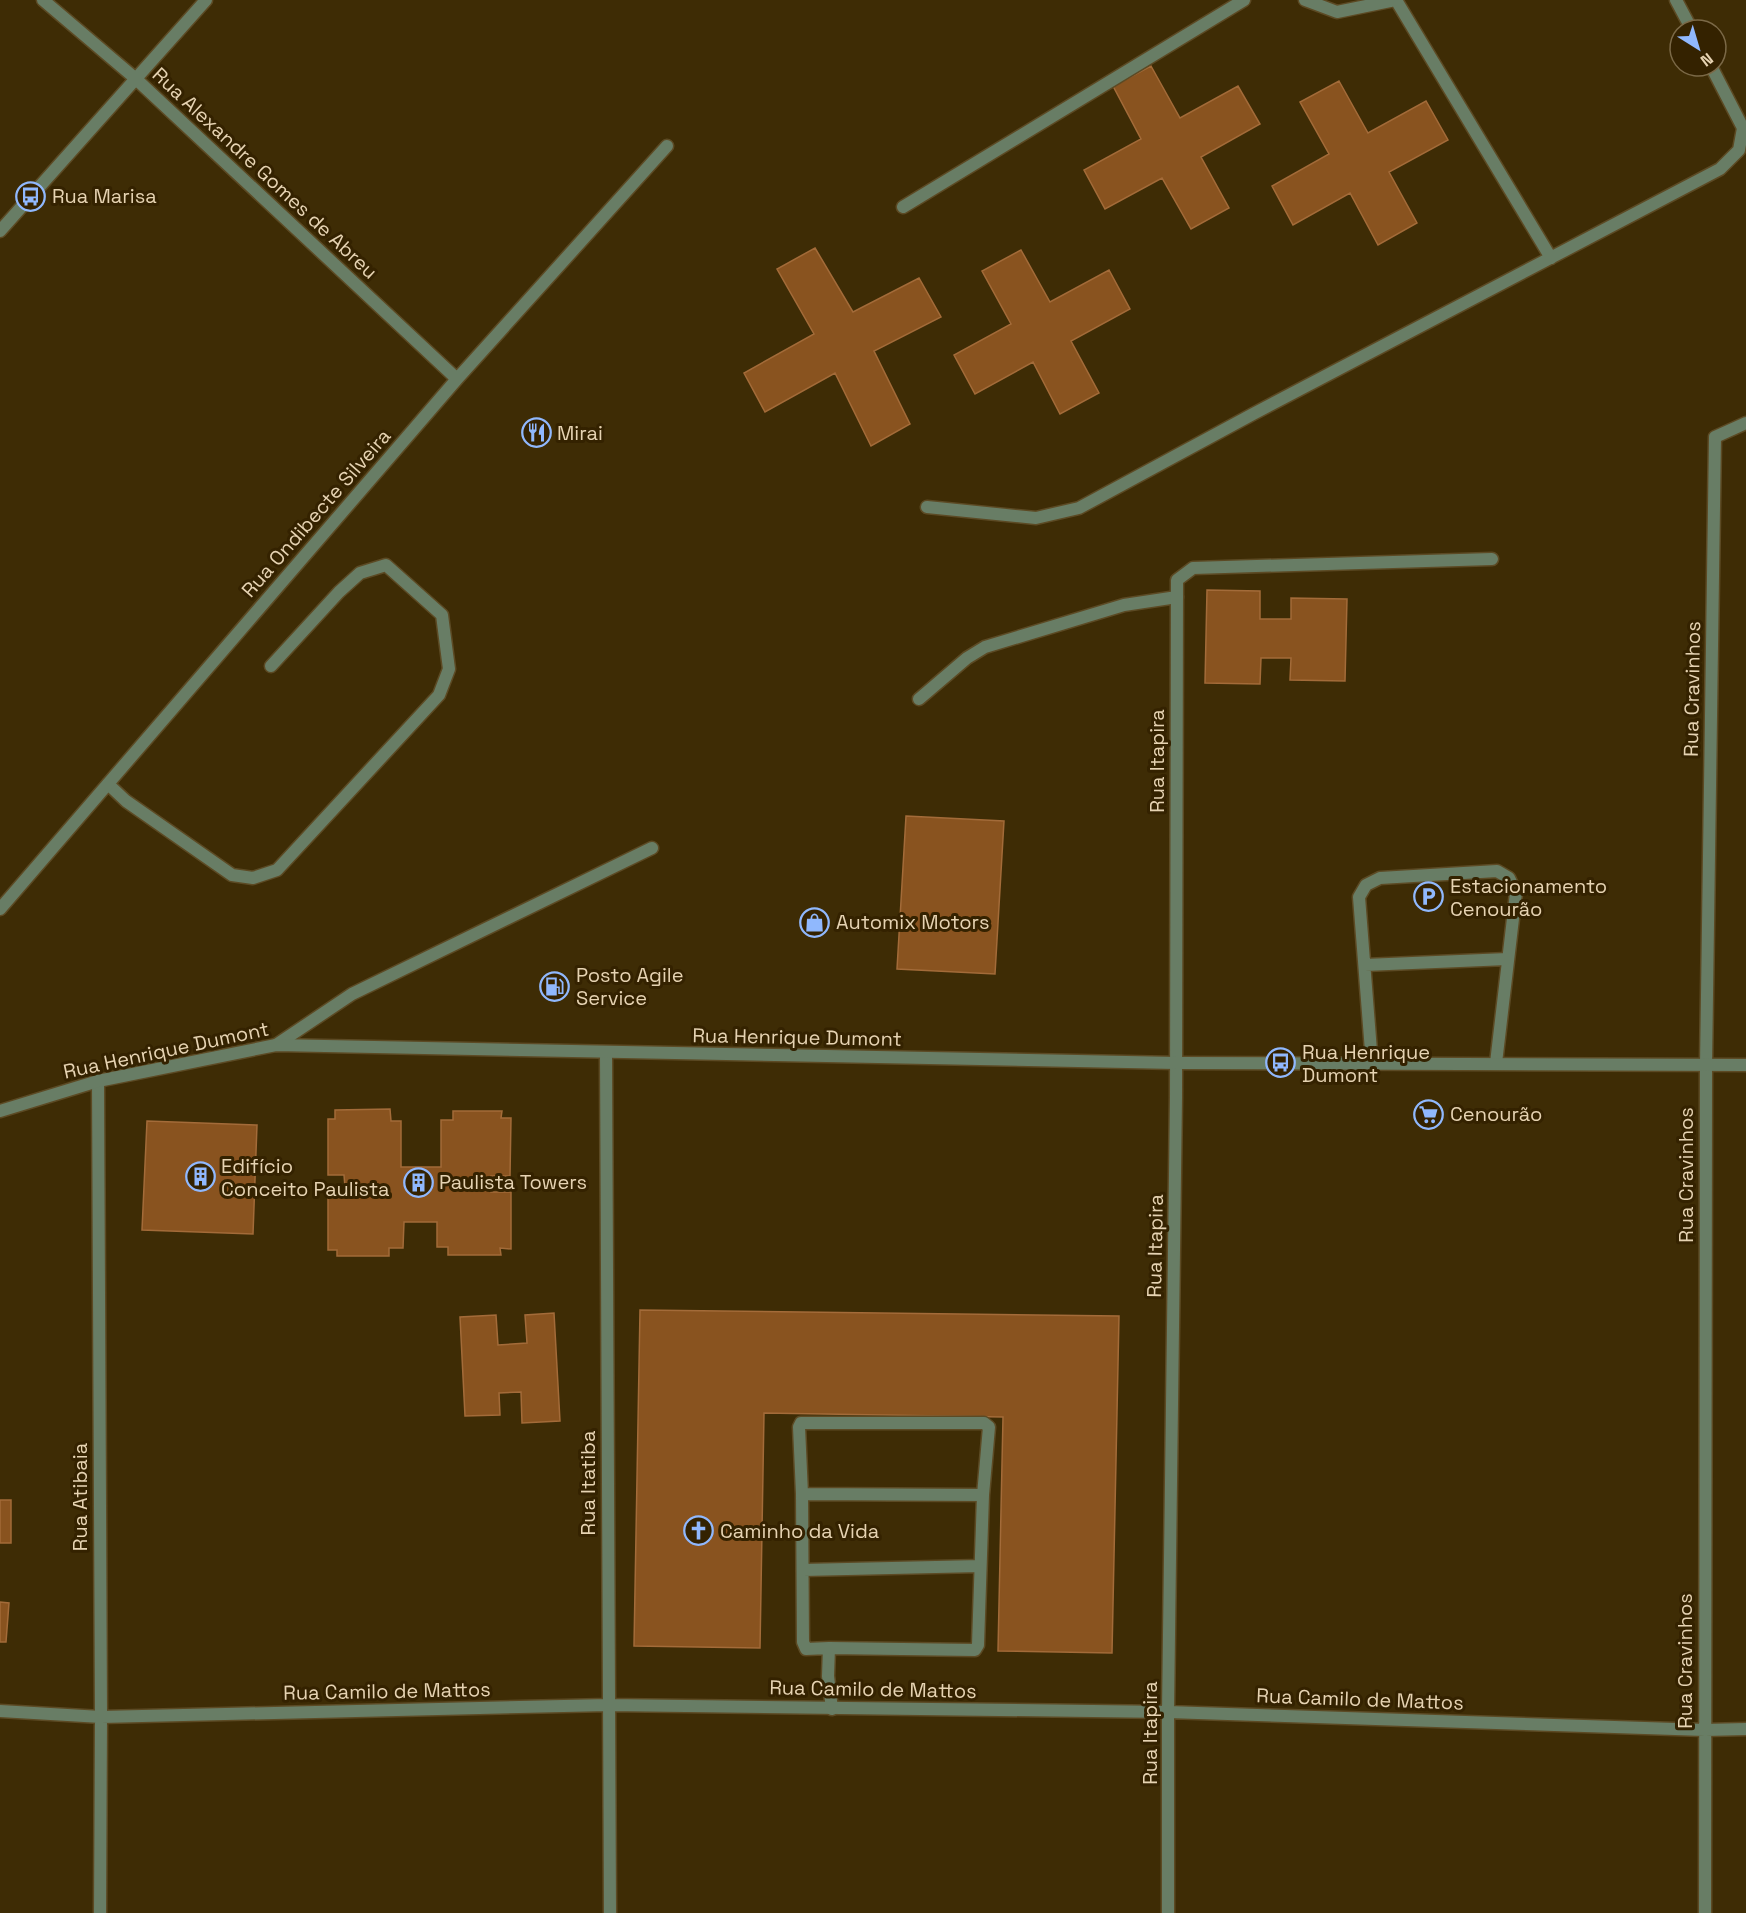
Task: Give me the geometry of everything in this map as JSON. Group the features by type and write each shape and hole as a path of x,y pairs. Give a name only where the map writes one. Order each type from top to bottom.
{"street":[{"name":"Rua Alexandre Gomes de Abreu","path":"43,0 136,79 458,379"},
{"path":"0,231 206,0"},
{"path":"903,207 1244,0"},
{"path":"1305,0 1338,12 1396,0 1551,258"},
{"path":"1676,0 1686,18"},
{"path":"927,507 1036,518 1078,508 1252,414 1720,170 1743,150 1743,128 1717,78"},
{"name":"Rua Ondibecte Silveira","path":"0,909 458,379 668,146"},
{"name":"Rua Cravinhos","path":"1705,1913 1706,1065 1715,437 1746,423"},
{"name":"Rua Itapira","path":"1168,1913 1168,1712 1176,1063 1177,580 1193,568 1492,559"},
{"path":"108,784 126,801 232,875 253,878 277,870 439,695 449,669 442,615 386,566 360,573 339,592 271,666"},
{"path":"919,699 967,658 985,647 1124,605 1177,597"},
{"path":"276,1045 352,994 652,849"},
{"path":"1372,1064 1359,897 1366,885 1380,879 1497,872 1509,878 1516,893 1496,1064"},
{"path":"1365,965 1507,959"},
{"name":"Rua Henrique Dumont","path":"0,1111 98,1081 276,1045 1176,1063 1746,1065"},
{"name":"Rua Itatiba","path":"606,1053 610,1913"},
{"name":"Rua Atibaia","path":"98,1081 100,1913"},
{"path":"804,1421 973,1422 984,1423 988,1426 980,1566 979,1641 975,1650 806,1649 803,1646 802,1494 799,1427 804,1421"},
{"path":"802,1494 983,1495"},
{"path":"803,1570 980,1566"},
{"path":"829,1648 828,1676 832,1709"},
{"name":"Rua Camilo de Mattos","path":"0,1711 101,1717 608,1706 1168,1712 1705,1730 1746,1729"}],"building":[{"path":"1151,66 1180,118 1238,86 1260,124 1201,157 1229,208 1191,229 1162,178 1105,209 1084,170 1141,139 1113,86"},
{"path":"1339,81 1368,133 1426,101 1448,140 1389,172 1417,223 1378,245 1350,193 1293,225 1272,186 1329,154 1300,102"},
{"path":"815,248 853,312 919,278 941,317 874,351 910,424 871,446 835,373 765,412 744,373 814,334 777,269"},
{"path":"1021,250 1050,302 1109,270 1130,309 1071,341 1099,393 1060,414 1033,362 975,394 954,355 1011,324 982,271"},
{"path":"1207,590 1260,591 1260,619 1291,619 1291,598 1347,599 1345,681 1290,680 1291,658 1261,658 1260,684 1205,683"},
{"path":"906,816 1004,821 995,974 897,969"},
{"name":"Paulista Towers","path":"390,1109 391,1121 401,1121 401,1167 441,1167 441,1120 453,1120 453,1111 502,1111 501,1118 511,1118 510,1176 491,1176 491,1192 511,1192 511,1249 500,1248 501,1255 448,1255 448,1247 437,1247 437,1222 404,1222 403,1248 389,1248 389,1256 337,1256 337,1250 328,1250 328,1187 345,1187 344,1175 328,1175 328,1119 335,1119 335,1110"},
{"name":"Edifício Conceito Paulista","path":"147,1121 257,1125 253,1234 142,1230"},
{"name":"Caminho da Vida","path":"640,1310 1119,1316 1112,1653 998,1651 1003,1417 764,1413 760,1648 634,1646"},
{"path":"554,1313 560,1421 522,1423 521,1392 499,1393 500,1415 465,1416 460,1317 496,1315 498,1345 527,1343 525,1315"},
{"path":"0,1500 11,1500 11,1543 0,1543"},
{"path":"0,1602 9,1603 6,1642 0,1642"}],"place":[{"name":"Rua Marisa","path":"31,196"},
{"name":"Mirai","path":"536,433"},
{"name":"Estacionamento Cenourão","path":"1429,897"},
{"name":"Automix Motors","path":"815,922"},
{"name":"Posto Agile Service","path":"555,986"},
{"name":"Rua Henrique Dumont","path":"1281,1063"},
{"name":"Cenourão","path":"1429,1114"},
{"name":"Edifício Conceito Paulista","path":"200,1177"},
{"name":"Paulista Towers","path":"418,1182"},
{"name":"Caminho da Vida","path":"699,1531"}]}
